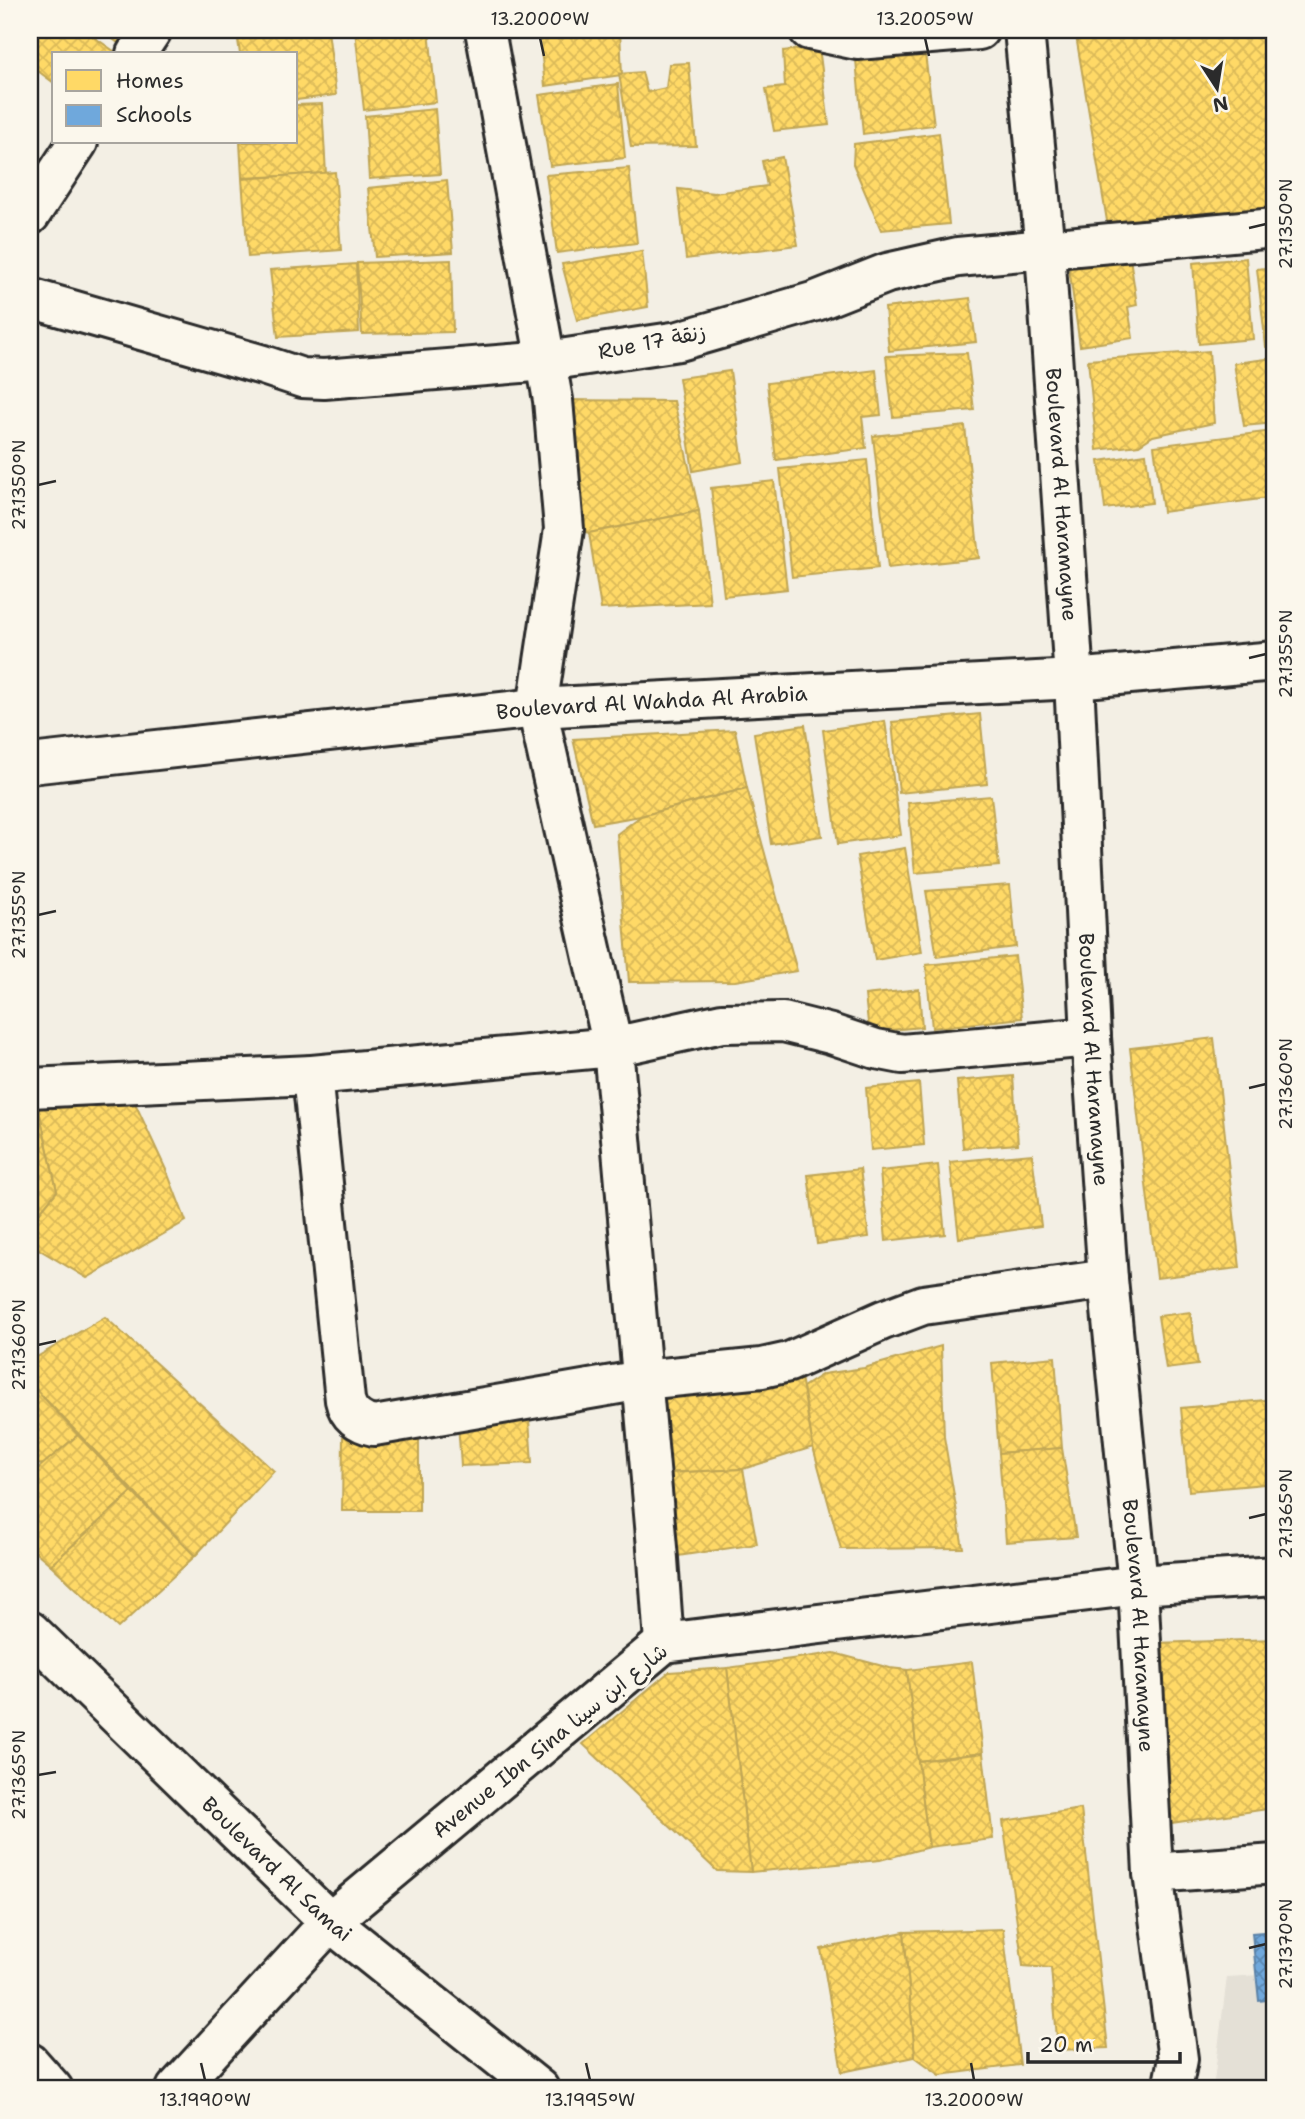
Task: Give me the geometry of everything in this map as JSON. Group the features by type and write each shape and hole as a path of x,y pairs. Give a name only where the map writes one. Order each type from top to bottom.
{"street":[{"path":"137,52 152,30"},
{"path":"485,30 554,400 564,529 537,708 613,1047 664,1643"},
{"path":"809,30 857,40 979,30"},
{"name":"Boulevard Al Haramayne","path":"1024,30 1045,250 1074,679 1091,1037 1108,1279 1138,1584 1153,1873 1178,2059 1172,2089"},
{"path":"30,215 77,144"},
{"name":"Rue 17 زنقة","path":"30,298 302,378 337,378 547,360 679,341 816,301 887,274 958,257 1275,228"},
{"name":"Boulevard Al Wahda Al Arabia","path":"30,764 537,708 1074,679 1275,661"},
{"path":"30,1088 312,1075 613,1047 722,1023 783,1022 902,1054 1091,1037"},
{"path":"312,1075 345,1399 350,1413 366,1424 374,1426 642,1380 762,1368 789,1362 923,1305 1108,1279"},
{"name":"Avenue Ibn Sina شارع ابن سينا","path":"176,2089 330,1922 664,1643 1138,1584 1275,1576"},
{"name":"Boulevard Al Samai","path":"30,1631 330,1922 539,2089"},
{"path":"1153,1873 1275,1864"},
{"path":"30,2063 53,2089"}],"shaded area":[{"path":"1275,1974 1275,2089 1213,2089 1227,1977"}],"building: Homes":[{"path":"30,30 84,30 115,52 52,52 52,82 30,65"},
{"path":"101,30 133,30 122,46"},
{"path":"328,30 336,95 298,100 298,52 240,52 238,40"},
{"path":"355,30 429,30 436,102 364,110"},
{"path":"539,30 620,30 622,75 545,86"},
{"path":"1075,30 1275,30 1275,214 1108,227"},
{"path":"819,47 829,125 774,131 766,89 785,87 783,51"},
{"path":"925,54 934,125 863,134 856,60"},
{"path":"689,63 696,146 631,147 619,74 642,72 647,92 666,88 669,64"},
{"path":"618,84 625,158 550,166 539,95"},
{"path":"322,104 326,174 242,178 240,144 298,144 298,105"},
{"path":"435,109 440,174 369,179 365,116"},
{"path":"939,133 949,224 881,230 853,164 854,144"},
{"path":"782,157 798,245 686,259 678,189 714,193 767,186 762,161"},
{"path":"629,168 637,243 557,253 546,175"},
{"path":"335,172 341,250 248,257 242,179"},
{"path":"447,180 453,252 375,257 368,188"},
{"path":"642,251 648,307 577,320 562,264"},
{"path":"1130,258 1137,305 1128,307 1133,338 1080,346 1069,267"},
{"path":"1246,258 1253,339 1199,344 1193,263"},
{"path":"451,260 453,332 362,334 357,263"},
{"path":"356,264 359,332 278,337 270,270"},
{"path":"1275,267 1275,346 1266,347 1257,269"},
{"path":"970,298 976,342 889,351 885,308"},
{"path":"1209,351 1214,423 1153,436 1139,445 1097,450 1088,360"},
{"path":"967,353 974,410 893,417 886,356"},
{"path":"1275,358 1275,423 1244,426 1234,363"},
{"path":"876,370 881,415 862,417 866,448 776,460 767,383"},
{"path":"730,371 743,462 693,471 679,378"},
{"path":"560,400 674,401 699,511 589,533 570,528"},
{"path":"965,426 979,558 888,568 873,436"},
{"path":"1272,431 1275,497 1163,512 1154,446"},
{"path":"1146,454 1152,503 1105,509 1099,461"},
{"path":"867,460 878,568 792,577 780,469"},
{"path":"774,481 787,589 724,596 711,488"},
{"path":"699,511 710,603 601,609 589,533"},
{"path":"980,714 987,784 899,793 892,722"},
{"path":"885,721 901,835 838,844 823,730"},
{"path":"805,725 822,836 771,844 754,733"},
{"path":"735,730 747,788 641,816 593,824 573,739"},
{"path":"747,788 797,971 735,981 629,982 617,834 641,816"},
{"path":"991,796 999,866 915,873 908,803"},
{"path":"905,848 922,952 875,960 857,856"},
{"path":"1010,885 1016,947 937,957 926,891"},
{"path":"1015,956 1022,1018 932,1028 926,965"},
{"path":"919,989 922,1027 869,1032 865,995"},
{"path":"1214,1038 1240,1268 1157,1278 1130,1048"},
{"path":"1013,1076 1018,1144 963,1148 957,1081"},
{"path":"919,1083 924,1145 871,1150 866,1088"},
{"path":"134,1101 186,1221 87,1278 30,1244 30,1224 57,1191 38,1106"},
{"path":"38,1106 57,1191 30,1224 30,1110"},
{"path":"1032,1154 1041,1226 959,1238 950,1162"},
{"path":"938,1165 945,1234 886,1241 880,1171"},
{"path":"860,1169 869,1237 817,1244 808,1175"},
{"path":"1190,1312 1198,1365 1166,1369 1158,1316"},
{"path":"105,1317 274,1471 195,1556 30,1383 30,1361"},
{"path":"941,1346 944,1437 963,1548 841,1549 813,1447 803,1387 823,1374 864,1368"},
{"path":"1055,1357 1062,1448 999,1453 992,1363"},
{"path":"800,1371 813,1447 743,1469 663,1473 642,1380"},
{"path":"30,1383 78,1435 44,1464 30,1465"},
{"path":"1275,1399 1275,1483 1189,1491 1181,1408"},
{"path":"529,1419 532,1463 461,1466 458,1423"},
{"path":"78,1435 132,1492 51,1565 30,1547 30,1475"},
{"path":"343,1437 419,1437 419,1511 342,1511"},
{"path":"1062,1448 1076,1537 1006,1542 999,1453"},
{"path":"743,1469 757,1544 658,1559 651,1474"},
{"path":"132,1492 195,1556 118,1628 51,1565"},
{"path":"1275,1639 1275,1808 1171,1823 1156,1643"},
{"path":"834,1653 907,1670 929,1847 880,1860 751,1872 727,1668"},
{"path":"972,1662 983,1753 918,1761 907,1670"},
{"path":"727,1668 751,1872 717,1871 583,1744 669,1672"},
{"path":"983,1753 993,1839 929,1847 918,1761"},
{"path":"1081,1809 1108,2048 1058,2050 1051,1968 1023,1966 1003,1821"},
{"path":"1003,1929 1020,2065 940,2075 915,2057 904,1932"},
{"path":"904,1932 915,2057 842,2072 821,1949"}],"building: Schools":[{"path":"1275,1931 1275,1999 1259,2001 1252,1933"}]}
